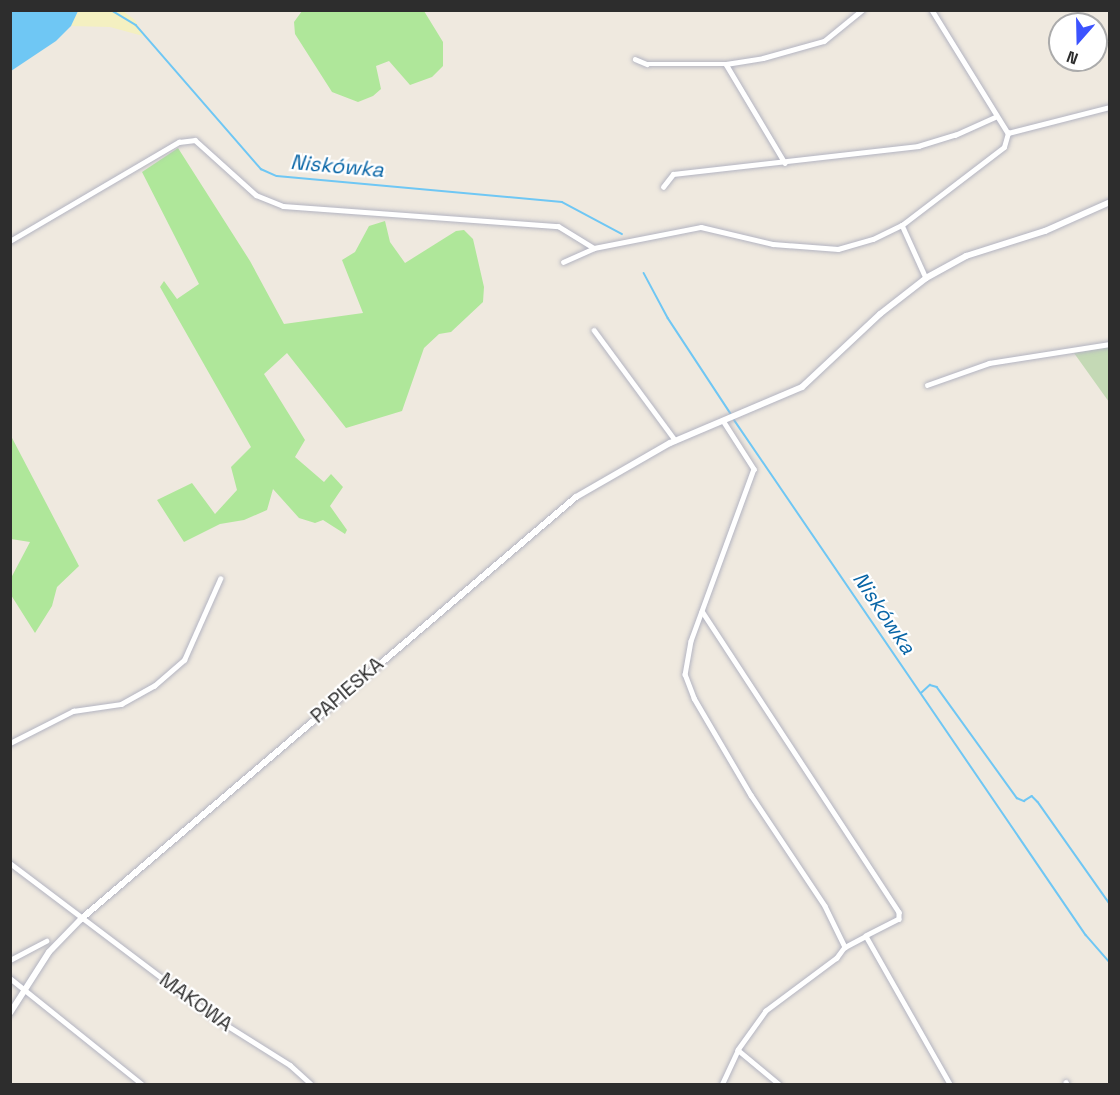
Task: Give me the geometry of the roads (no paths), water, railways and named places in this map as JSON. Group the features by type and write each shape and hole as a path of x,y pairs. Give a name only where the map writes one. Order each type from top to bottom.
{"street":[{"path":"635,59 648,64 726,64 763,58 824,41 862,10"},
{"path":"932,10 995,117 1008,133"},
{"path":"726,64 785,162"},
{"path":"1008,133 1110,107"},
{"path":"663,187 674,174 785,162 829,154 918,146 955,135 995,117"},
{"path":"563,262 594,248 620,246 701,227 773,243 838,249 873,239 902,225 1004,147 1008,133"},
{"path":"10,241 179,142 195,140 256,195 283,206 558,226 594,248"},
{"name":"PAPIESKA","path":"10,1013 49,952 81,919 553,516 616,471 675,440 789,395 812,380 880,314 926,278 966,256 1045,231 1110,202"},
{"path":"902,225 926,278"},
{"path":"594,330 675,440"},
{"path":"927,385 989,363 1110,344"},
{"path":"725,422 754,469 684,664 690,691 751,795 833,919 845,947"},
{"path":"10,743 74,711 121,704 154,686 183,660 220,579"},
{"path":"702,612 899,912 898,919 845,947 837,958 766,1011 738,1050 722,1084"},
{"name":"MAKOWA","path":"10,863 81,919 213,1016 290,1065 311,1084"},
{"path":"866,936 950,1084"},
{"path":"10,960 45,941"},
{"path":"10,978 142,1084"},
{"path":"738,1050 779,1084"}],"water":[{"path":"11,10 78,11 71,26 56,41 11,71"}],"waterway":[{"name":"Niskówka","path":"111,10 136,25 261,169 277,176 562,202 622,234"},
{"name":"Niskówka","path":"644,273 668,318 731,414"},
{"name":"Niskówka","path":"733,418 1086,935 1110,963"},
{"path":"921,693 930,685 937,687 1017,798 1024,801 1032,796 1038,802 1110,904"}]}
